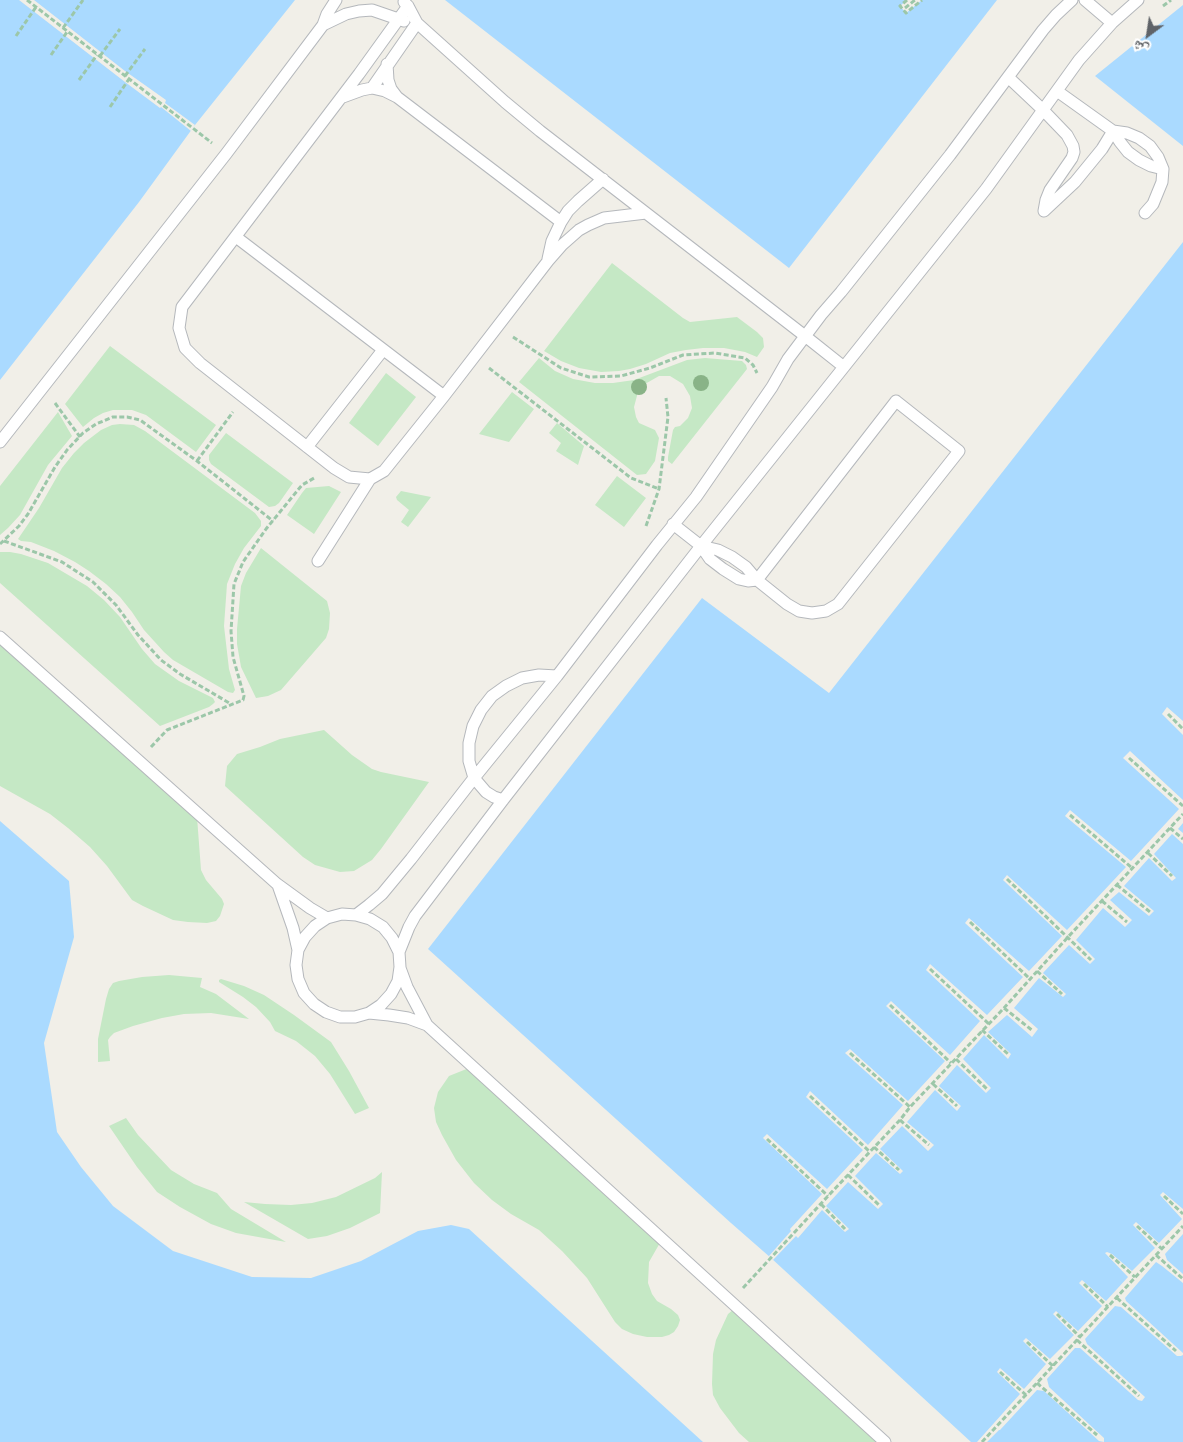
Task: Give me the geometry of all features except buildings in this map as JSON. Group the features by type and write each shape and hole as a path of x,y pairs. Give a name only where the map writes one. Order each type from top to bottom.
{"lane":[{"path":"0,442 226,154 323,25 326,14 336,0"},
{"path":"356,915 382,894 557,676 673,524 696,497 805,336 950,155 1043,30 1072,0"},
{"path":"1085,0 1112,23"},
{"path":"399,952 408,927 415,916 503,800 701,546 986,188 1079,60 1112,23 1138,0"},
{"path":"370,479 349,477 334,468 244,398 200,363 185,348 179,328 182,307 341,98 398,19 405,3"},
{"path":"405,3 417,23 505,102 844,367"},
{"path":"323,25 346,14 372,10 417,23"},
{"path":"372,88 417,23"},
{"path":"387,64 388,80 391,89 397,97"},
{"path":"1008,77 1043,110 1070,140 1074,152 1072,158 1050,190 1044,211 1080,177 1114,131"},
{"path":"341,98 372,88 386,91 397,97 561,222"},
{"path":"1056,91 1114,131 1127,133 1150,146 1158,157 1163,169 1162,182 1158,193 1153,204 1145,213"},
{"path":"1114,131 1128,152 1151,166 1163,169"},
{"path":"548,261 552,241 568,211 603,179"},
{"path":"318,561 370,479 384,471 562,245 579,230 604,218 646,213"},
{"path":"236,237 444,396"},
{"path":"307,447 384,350"},
{"path":"673,524 701,546 718,550 732,557 746,567 757,580 799,611 812,613 826,611 838,604 959,451 896,401 757,580"},
{"path":"0,637 277,884 310,908 328,918"},
{"path":"503,800 486,792 474,778 469,761 469,743 473,726 481,710 492,696 506,686 522,678 539,675 557,676"},
{"path":"277,884 286,905 298,950"},
{"path":"342,914 356,915 370,919 383,927 392,938 399,952 400,967 398,981 391,994 381,1005 369,1013 355,1017 340,1017 326,1012 314,1004 304,993 298,979 296,965 298,950 305,937 315,926 328,918 342,914"},
{"path":"400,967 410,993 427,1025 885,1442"},
{"path":"369,1013 408,1018 427,1025"}],"path":[{"path":"27,0 226,154"},
{"path":"63,28 83,0"},
{"path":"907,0 900,6 906,14 922,0"},
{"path":"905,8 915,0"},
{"path":"1163,6 1171,0"},
{"path":"16,36 36,7"},
{"path":"79,80 120,29"},
{"path":"52,55 67,32"},
{"path":"125,76 144,49"},
{"path":"110,107 129,79"},
{"path":"498,326 561,368 589,377 621,376 650,368 683,355 715,353 745,358 753,365 759,378 772,387"},
{"path":"474,357 512,384 631,478 659,489"},
{"path":"42,389 61,409 80,437"},
{"path":"197,461 244,398"},
{"path":"657,545 645,531 650,510 659,489 668,417 666,398"},
{"path":"0,544 19,526 28,514 55,467 68,450 96,424 113,417 127,417 140,420 197,461 273,521"},
{"path":"139,760 167,730 243,700 244,696 233,658 231,631 234,584 243,562 302,485 334,468"},
{"path":"4,541 62,562 93,582 116,604 138,635 161,660 180,674 232,704"},
{"path":"1168,714 1183,729"},
{"path":"1129,758 1183,806"},
{"path":"731,1302 1183,814"},
{"path":"1070,815 1132,868"},
{"path":"1170,828 1183,839"},
{"path":"1148,853 1172,876"},
{"path":"1006,879 1091,960"},
{"path":"1117,885 1150,912"},
{"path":"1102,901 1127,922"},
{"path":"970,922 1030,979"},
{"path":"930,970 989,1024"},
{"path":"1037,971 1062,994"},
{"path":"890,1005 951,1063"},
{"path":"1004,1008 1033,1031"},
{"path":"982,1030 1008,1054"},
{"path":"850,1053 910,1107"},
{"path":"956,1059 987,1089"},
{"path":"933,1084 956,1106"},
{"path":"810,1096 870,1152"},
{"path":"900,1120 929,1145"},
{"path":"767,1139 828,1196"},
{"path":"874,1148 899,1170"},
{"path":"848,1176 878,1205"},
{"path":"1164,1196 1183,1214"},
{"path":"821,1204 845,1229"},
{"path":"1137,1226 1162,1249"},
{"path":"982,1442 1183,1226"},
{"path":"1110,1255 1135,1278"},
{"path":"1156,1255 1183,1279"},
{"path":"1084,1284 1108,1307"},
{"path":"1116,1298 1176,1351"},
{"path":"1057,1314 1079,1339 1139,1396"},
{"path":"1027,1342 1053,1366"},
{"path":"1000,1372 1026,1395"},
{"path":"1037,1383 1097,1435"}],"green space":[{"path":"612,263 690,322 737,317 763,338 764,347 757,357 745,352 724,348 686,350 670,353 630,369 601,372 579,368 561,361 544,351"},
{"path":"110,346 216,425 196,452 146,415 132,410 113,410 103,413 83,427 65,404"},
{"path":"539,358 555,371 573,379 595,383 634,380 687,360 705,358 742,361 747,369 672,464 668,461 668,457 673,430 688,418 692,408 690,396 683,384 670,376 659,376 645,384 638,392 634,407 636,417 639,423 655,430 659,438 655,461 646,474 637,475 519,382"},
{"path":"386,373 416,397 378,446 349,423"},
{"path":"512,392 534,409 509,442 479,434"},
{"path":"58,412 72,436 48,465 20,515 0,535 0,486"},
{"path":"557,423 584,446 578,465 556,451 561,443 549,433"},
{"path":"120,424 134,425 145,431 255,513 261,521 261,526 244,548 235,564 227,584 224,626 229,669 235,690 233,693 228,692 173,660 144,630 120,597 89,571 54,551 18,539 39,508 62,468 74,453 101,430"},
{"path":"226,433 293,483 275,506 269,507 211,464 209,455"},
{"path":"617,476 646,498 624,527 595,505"},
{"path":"329,486 341,492 314,534 287,515 306,488"},
{"path":"401,491 431,497 408,527 401,522 409,510 396,497"},
{"path":"261,548 327,601 330,613 329,629 326,638 281,690 268,696 256,698 241,667 237,644 237,629 241,586 246,573"},
{"path":"0,552 21,554 48,563 87,586 120,617 155,664 179,681 213,698 215,702 209,707 160,726 0,583"},
{"path":"0,639 197,817 201,870 224,904 216,921 207,923 173,920 132,900 107,866 90,847 68,828 50,814 0,786"},
{"path":"324,730 352,755 372,769 429,782 372,860 354,871 340,872 315,865 303,857 225,786 227,766 237,754 280,739"},
{"path":"169,975 202,978 200,987 216,994 249,1019 211,1013 184,1014 133,1026 114,1033 110,1037 108,1040 110,1061 98,1062 98,1039 106,999 113,983 142,977"},
{"path":"221,979 264,995 331,1042 369,1108 355,1114 330,1074 315,1056 296,1041 275,1031 270,1022 256,1007 219,982"},
{"path":"469,1068 661,1241 649,1262 648,1283 657,1301 678,1315 680,1320 674,1332 662,1337 647,1337 622,1329 615,1322 587,1278 562,1251 539,1230 511,1214 492,1200 474,1183 456,1160 436,1122 434,1108 438,1092 449,1076"},
{"path":"126,1118 138,1135 171,1170 194,1184 217,1193 231,1209 286,1242 236,1233 211,1224 157,1192 109,1126"},
{"path":"382,1172 380,1213 350,1228 327,1236 308,1239 244,1202 291,1205 312,1203 336,1197 375,1178"},
{"path":"734,1309 878,1442 749,1442 739,1433 720,1408 713,1395 712,1384 713,1354 716,1340 728,1314"}],"water":[{"path":"0,0 295,0 195,125 139,202 0,380"},
{"path":"445,0 997,0 789,268"},
{"path":"1183,5 1183,146 1095,76"},
{"path":"1183,242 1183,1442 971,1442 771,1258 428,949 702,598 829,693"},
{"path":"0,821 69,881 74,937 44,1043 57,1132 81,1167 113,1206 173,1251 252,1277 311,1278 361,1261 418,1231 451,1225 469,1229 703,1442 0,1442"}],"pier":[{"path":"19,0 34,0 125,71 166,100 165,103 195,125 191,131 125,82"},
{"path":"907,0 922,0 906,13 900,6"},
{"path":"1167,707 1183,721 1183,735 1162,714"},
{"path":"1130,751 1183,800 1183,823 1178,829 1183,833 1183,844 1172,834 1154,854 1176,878 1172,881 1149,858 1124,886 1154,911 1149,916 1119,892 1110,900 1132,920 1125,927 1103,908 1076,940 1095,959 1090,964 1069,945 1043,973 1066,994 1063,997 1039,978 1014,1008 1038,1029 1032,1037 1007,1015 988,1032 1011,1054 1008,1059 984,1035 963,1059 991,1088 986,1093 957,1065 939,1086 961,1106 957,1111 935,1090 907,1122 934,1145 928,1151 902,1126 880,1149 903,1171 900,1174 876,1153 855,1176 883,1204 878,1209 848,1182 826,1206 849,1229 845,1232 822,1210 798,1238 796,1236 773,1260 769,1256 791,1231 790,1229 822,1194 763,1138 767,1134 827,1189 863,1150 806,1097 810,1091 868,1145 903,1105 845,1053 850,1049 908,1101 945,1061 886,1006 891,1001 950,1055 980,1021 926,970 930,964 987,1015 1023,977 965,923 969,918 1029,971 1062,936 1003,880 1007,875 1067,930 1126,867 1065,816 1070,810 1131,861 1179,809 1123,758"},
{"path":"1163,1192 1183,1209 1183,1234 1165,1254 1167,1260 1183,1274 1183,1283 1156,1262 1125,1298 1183,1355 1177,1356 1121,1307 1115,1306 1085,1339 1087,1344 1145,1397 1142,1401 1138,1400 1080,1348 1075,1348 1047,1379 1049,1387 1104,1438 1104,1442 1099,1441 1044,1391 1037,1390 987,1442 977,1442 1020,1394 997,1372 1000,1368 1024,1389 1046,1364 1023,1341 1026,1338 1050,1359 1074,1335 1053,1314 1056,1311 1078,1331 1102,1306 1079,1283 1082,1280 1106,1301 1128,1277 1105,1253 1112,1254 1132,1271 1155,1248 1133,1225 1136,1222 1159,1243 1182,1219 1160,1195"}]}
